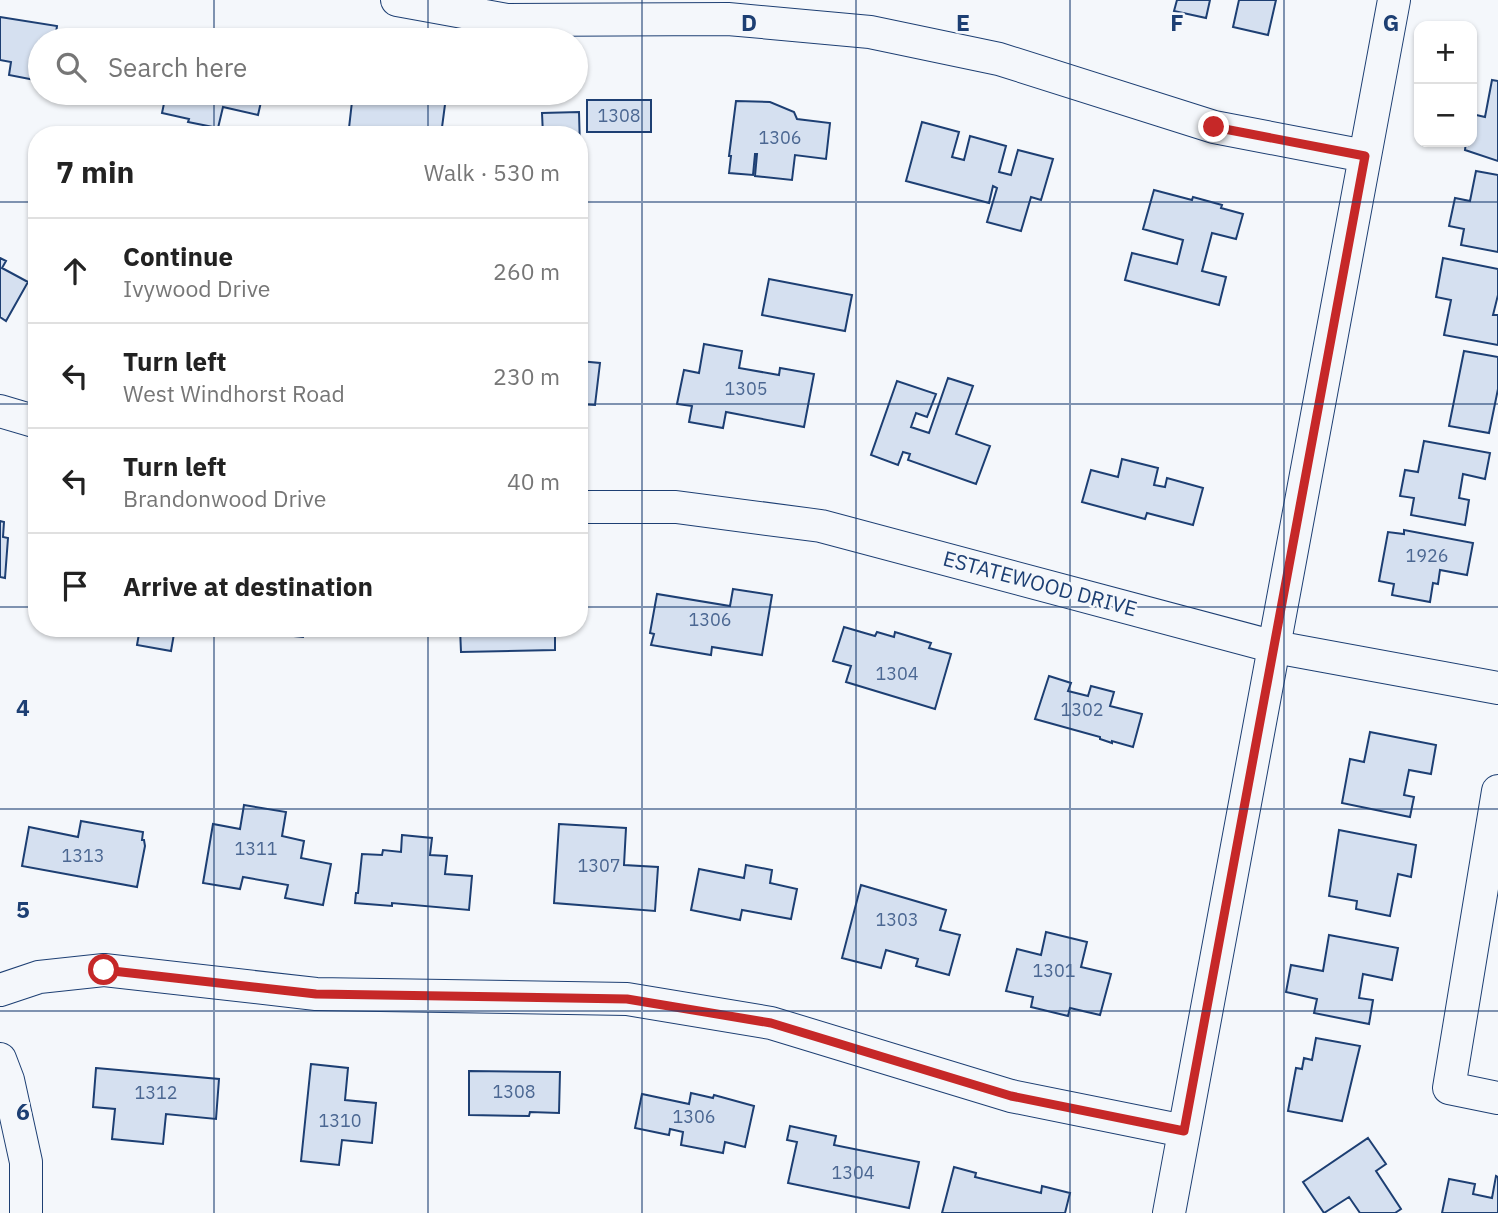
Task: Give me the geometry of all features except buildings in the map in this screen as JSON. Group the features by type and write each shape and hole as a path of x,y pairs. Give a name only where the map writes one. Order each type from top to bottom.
{"street":[{"path":"397,0 507,20 727,19 870,32 999,59 1214,127 1365,156"},
{"path":"1169,1213 1394,0"},
{"path":"0,411 28,419"},
{"name":"ESTATEWOOD DRIVE","path":"588,507 676,507 821,526 1275,647 1498,688"},
{"path":"1498,791 1449,1088 1498,1098"},
{"path":"0,990 39,977 104,970 316,994 627,999 771,1023 1011,1096 1184,1131"},
{"path":"0,1059 8,1080 26,1162 26,1213"}],"route":[{"path":"104,970 316,994 627,999 771,1023 1011,1096 1184,1131 1365,156 1214,127"}]}
